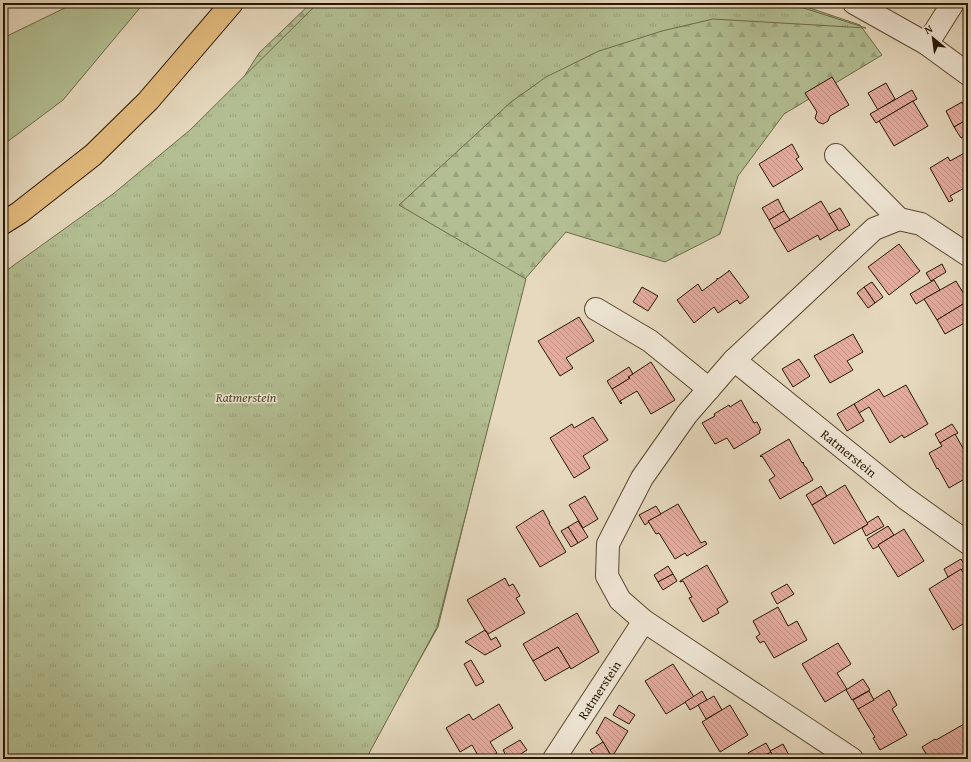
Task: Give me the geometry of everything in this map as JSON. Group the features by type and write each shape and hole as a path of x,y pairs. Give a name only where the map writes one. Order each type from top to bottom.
{"main road":[{"path":"3,224 19,214 98,149 148,102 230,7"}],"street":[{"path":"854,3 927,44 968,74"},
{"path":"927,44 953,3"},
{"path":"836,155 899,219 921,224 968,255"},
{"path":"852,759 644,621 620,600 607,576 608,544 642,478 687,414 708,389 734,360 874,229 899,219"},
{"path":"596,309 650,341 708,389"},
{"name":"Ratmerstein","path":"734,360 905,498 968,543"},
{"name":"Ratmerstein","path":"554,759 644,621"}],"green space":[{"path":"75,3 144,3 63,100 3,145 3,38"},
{"name":"Ratmerstein","path":"311,3 795,3 860,25 882,55 784,114 738,176 720,234 665,262 566,232 524,280 438,627 364,759 24,759 214,124 259,53"},
{"name":"Ratmerstein","path":"318,3 788,3 866,28 713,19 662,31 599,51 546,77 511,102 399,205 526,279 437,627 366,759 3,759 3,273 113,194 190,130"}],"building":[{"path":"832,77 849,105 830,116 828,121 823,124 818,122 815,118 817,112 805,93"},
{"path":"886,83 895,99 878,110 868,93"},
{"path":"912,90 917,99 876,123 870,114"},
{"path":"913,101 928,126 894,146 879,121"},
{"path":"962,102 968,112 968,119 954,127 946,111"},
{"path":"968,119 968,134 961,138 954,127"},
{"path":"792,144 799,157 796,159 803,169 773,187 759,164"},
{"path":"968,151 968,186 950,196 953,200 949,202 930,168 948,157 950,161"},
{"path":"778,199 784,211 769,220 762,208"},
{"path":"821,201 838,229 820,240 818,235 788,252 774,229"},
{"path":"840,208 850,225 839,231 829,214"},
{"path":"784,211 790,220 774,229 769,220"},
{"path":"899,244 920,271 889,295 868,267"},
{"path":"942,264 946,272 931,281 926,273"},
{"path":"729,270 749,297 740,304 737,300 718,313 714,307 694,323 677,300 698,284 702,291"},
{"path":"934,280 940,290 916,304 910,294"},
{"path":"956,281 968,301 937,320 924,299"},
{"path":"872,282 883,297 875,303 864,287"},
{"path":"642,287 658,296 648,311 633,302"},
{"path":"864,287 875,303 868,308 857,293"},
{"path":"968,301 968,321 945,334 937,320"},
{"path":"579,317 594,341 566,358 573,368 560,376 538,341"},
{"path":"853,334 863,352 847,361 853,370 830,383 814,356"},
{"path":"799,359 810,376 793,387 782,369"},
{"path":"651,362 675,400 651,414 637,391 620,401 622,403 621,404 612,389 630,378 628,377"},
{"path":"629,367 633,374 628,377 630,378 612,389 607,381"},
{"path":"906,385 928,424 904,438 902,435 890,443 869,407 859,413 854,404 879,389 884,397"},
{"path":"741,400 754,423 757,422 761,430 759,431 760,433 734,449 727,438 715,444 702,423 715,416 714,414 729,405 730,407"},
{"path":"854,404 864,421 847,431 837,414"},
{"path":"593,417 608,440 583,456 590,468 574,478 550,438 572,424 574,428"},
{"path":"952,424 958,433 940,443 935,434"},
{"path":"955,434 968,457 968,477 949,488 929,453 942,446 940,443"},
{"path":"789,439 813,480 780,499 769,480 775,476 762,456 760,456"},
{"path":"845,485 868,524 834,544 812,505"},
{"path":"821,486 827,496 812,505 806,495"},
{"path":"585,496 598,519 583,528 569,505"},
{"path":"678,504 701,543 705,541 707,544 687,556 685,553 675,559 659,533 656,534 648,521"},
{"path":"656,506 661,514 648,521 649,522 645,525 639,515"},
{"path":"543,510 566,552 540,567 516,527"},
{"path":"878,516 884,526 866,536 862,528"},
{"path":"578,521 588,537 578,543 568,527"},
{"path":"888,526 894,535 873,549 867,539"},
{"path":"568,527 578,543 571,547 561,531"},
{"path":"904,529 924,561 898,577 878,545"},
{"path":"961,559 966,567 948,577 944,569"},
{"path":"707,565 728,602 717,609 719,613 703,622 689,598 692,597 683,581 680,581"},
{"path":"668,566 673,574 658,582 654,575"},
{"path":"961,569 968,580 968,621 953,630 929,589"},
{"path":"673,574 677,581 663,590 658,582"},
{"path":"505,578 509,586 513,584 520,596 516,598 525,613 488,634 467,600"},
{"path":"787,584 794,594 777,604 771,593"},
{"path":"778,607 788,626 797,621 807,640 774,658 764,641 760,643 756,637 760,634 753,621"},
{"path":"577,613 599,652 571,669 558,647 533,661 523,644"},
{"path":"485,630 491,640 496,637 501,646 485,655 465,642"},
{"path":"838,643 851,664 837,673 847,689 825,702 802,664"},
{"path":"558,647 570,667 545,681 533,661"},
{"path":"471,660 484,682 476,686 464,664"},
{"path":"673,664 694,697 666,714 645,681"},
{"path":"863,679 870,690 852,700 846,690"},
{"path":"889,690 897,705 892,709 907,735 880,750 873,738 875,737 858,709"},
{"path":"702,691 707,700 690,710 685,702"},
{"path":"869,691 874,700 858,709 853,700"},
{"path":"714,696 722,710 706,719 698,705"},
{"path":"499,704 513,728 490,742 497,753 488,759 480,759 472,745 460,752 446,728 469,714 473,720"},
{"path":"619,705 635,715 629,724 613,715"},
{"path":"730,705 748,735 720,752 702,722"},
{"path":"605,717 628,731 612,757 596,733"},
{"path":"964,724 968,731 968,759 929,759 922,747"},
{"path":"520,740 527,750 513,759 508,759 503,750"},
{"path":"603,742 613,759 588,759 594,755 590,750"},
{"path":"766,743 771,752 758,759 752,759 748,753"},
{"path":"783,744 791,759 775,759 770,751"}]}
